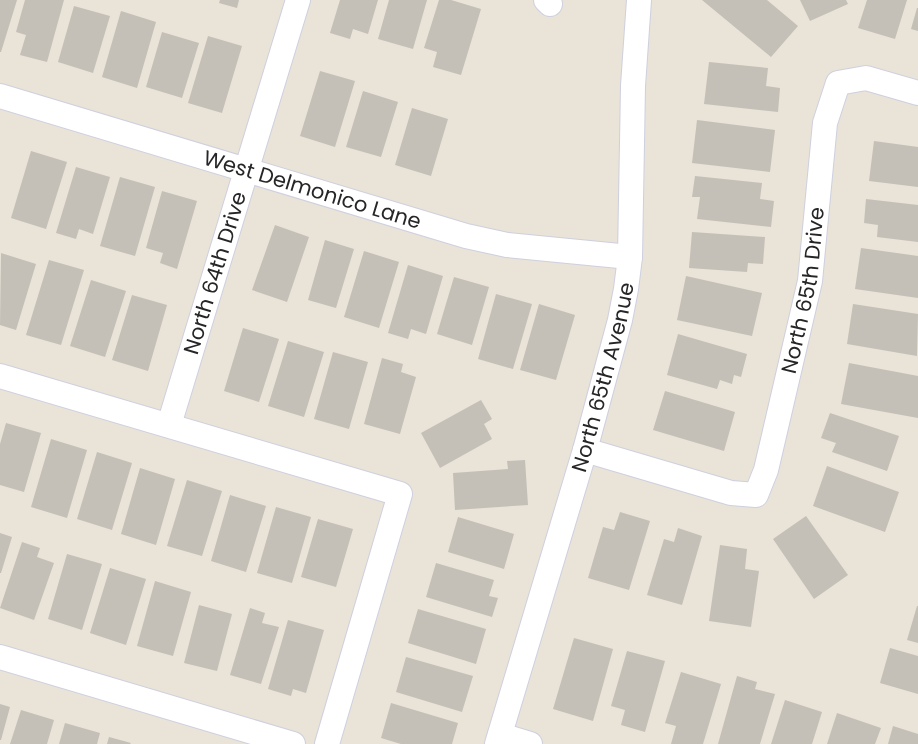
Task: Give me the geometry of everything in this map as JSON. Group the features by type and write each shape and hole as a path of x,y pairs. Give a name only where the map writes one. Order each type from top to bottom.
{"street":[{"name":"North 64th Drive","path":"169,425 298,0"},
{"name":"North 65th Avenue","path":"499,740 585,450 620,320 630,257 639,0"},
{"name":"North 65th Drive","path":"585,450 731,493 756,495 766,470 810,281 825,123 838,83 866,78 918,93"},
{"name":"West Delmonico Lane","path":"0,96 467,236 507,245 630,257"},
{"path":"0,376 400,494 327,744"},
{"path":"0,657 293,744"},
{"path":"499,740 530,744"}],"building":[{"path":"0,0 17,0 1,52 0,52"},
{"path":"25,0 64,0 47,62 20,55 26,35 16,32"},
{"path":"220,0 239,0 237,8 219,3"},
{"path":"340,0 378,0 368,34 353,29 350,39 330,33"},
{"path":"389,0 427,0 413,49 378,39"},
{"path":"439,0 451,0 481,9 461,75 433,67 437,52 424,48"},
{"path":"702,0 767,0 798,26 771,57"},
{"path":"800,0 846,0 848,4 810,21"},
{"path":"867,0 907,0 895,39 858,28"},
{"path":"74,6 110,16 93,73 58,62"},
{"path":"918,8 918,31 911,29"},
{"path":"121,11 156,22 137,88 102,77"},
{"path":"162,32 199,43 182,98 146,87"},
{"path":"208,36 242,46 222,113 188,103"},
{"path":"709,62 768,68 766,86 780,88 778,112 704,104"},
{"path":"320,71 355,81 335,147 300,136"},
{"path":"363,91 398,102 381,157 346,147"},
{"path":"412,108 448,119 431,176 395,165"},
{"path":"697,120 775,130 770,172 692,163"},
{"path":"874,141 918,147 918,187 869,181"},
{"path":"31,151 67,162 46,229 11,218"},
{"path":"76,167 110,177 93,234 79,229 76,239 56,233"},
{"path":"695,176 762,183 760,199 774,201 771,227 697,219 700,197 692,197"},
{"path":"120,177 155,187 135,256 100,246"},
{"path":"162,191 197,201 177,269 160,263 163,253 146,248"},
{"path":"866,199 918,205 918,242 877,237 878,225 864,223"},
{"path":"275,225 309,237 287,302 252,290"},
{"path":"692,232 765,237 763,264 748,263 747,272 689,268"},
{"path":"325,240 354,249 336,308 308,300"},
{"path":"861,248 918,256 918,298 855,289"},
{"path":"364,251 399,262 379,328 344,317"},
{"path":"1,253 36,264 16,330 0,325"},
{"path":"49,260 84,270 61,345 26,335"},
{"path":"408,265 443,276 426,334 411,329 408,339 388,333"},
{"path":"686,276 762,293 752,336 677,320"},
{"path":"454,277 489,287 472,345 437,334"},
{"path":"91,280 126,291 105,357 70,346"},
{"path":"496,294 532,304 513,369 478,359"},
{"path":"132,295 167,305 148,371 112,360"},
{"path":"539,304 575,315 556,380 520,370"},
{"path":"853,304 918,314 917,356 847,344"},
{"path":"243,328 279,339 259,402 224,391"},
{"path":"678,334 747,354 741,377 734,375 732,384 720,380 717,389 667,375"},
{"path":"288,341 324,352 304,417 268,406"},
{"path":"333,352 368,362 349,429 314,419"},
{"path":"382,358 403,364 401,372 416,377 400,434 364,424"},
{"path":"849,363 918,376 918,418 841,404"},
{"path":"665,391 735,412 724,451 653,430"},
{"path":"481,400 492,419 484,424 492,439 440,468 421,433"},
{"path":"830,413 899,436 887,471 832,452 836,443 821,438"},
{"path":"6,423 41,433 24,492 0,485 0,444"},
{"path":"51,439 87,450 67,518 31,507"},
{"path":"97,452 132,463 112,530 77,519"},
{"path":"525,460 528,505 455,510 453,473 508,469 507,461"},
{"path":"827,466 899,492 885,532 813,506"},
{"path":"140,468 175,479 156,545 121,534"},
{"path":"187,480 222,491 202,556 167,546"},
{"path":"230,495 266,506 246,572 211,561"},
{"path":"276,507 311,517 292,583 257,573"},
{"path":"620,512 650,521 629,590 588,578 603,527 614,530"},
{"path":"806,516 848,575 814,599 773,539"},
{"path":"458,517 514,534 504,569 448,552"},
{"path":"318,519 353,529 336,587 301,577"},
{"path":"678,528 702,536 682,605 647,595 664,539 674,542"},
{"path":"0,533 12,537 1,573 0,573"},
{"path":"22,542 40,548 37,557 54,563 34,620 0,608"},
{"path":"720,545 747,549 745,569 759,571 751,627 709,621"},
{"path":"67,554 102,564 82,630 48,619"},
{"path":"436,563 494,580 489,596 498,598 492,617 426,597"},
{"path":"110,568 146,579 126,645 90,633"},
{"path":"155,581 191,592 173,656 137,646"},
{"path":"199,605 232,614 217,671 184,663"},
{"path":"918,606 918,643 907,640"},
{"path":"250,608 265,613 262,623 279,627 261,684 230,675"},
{"path":"418,609 486,629 476,664 408,643"},
{"path":"288,620 324,630 306,693 293,689 291,696 268,689"},
{"path":"574,638 613,649 593,721 553,709"},
{"path":"890,648 918,656 918,694 880,683"},
{"path":"627,651 665,661 645,732 621,725 625,710 611,706"},
{"path":"406,657 473,676 462,712 396,692"},
{"path":"681,672 721,684 703,744 671,744 676,726 665,723"},
{"path":"737,676 757,682 755,689 775,694 760,744 718,744"},
{"path":"785,700 822,712 812,744 771,744"},
{"path":"391,703 458,723 452,744 401,744 381,738"},
{"path":"0,704 10,707 1,740 0,740"},
{"path":"21,710 54,720 47,744 10,744"},
{"path":"837,713 881,728 875,744 827,744"},
{"path":"65,723 100,733 97,744 59,744"},
{"path":"893,726 918,734 918,744 888,744"},
{"path":"109,737 131,743 107,744"}]}
